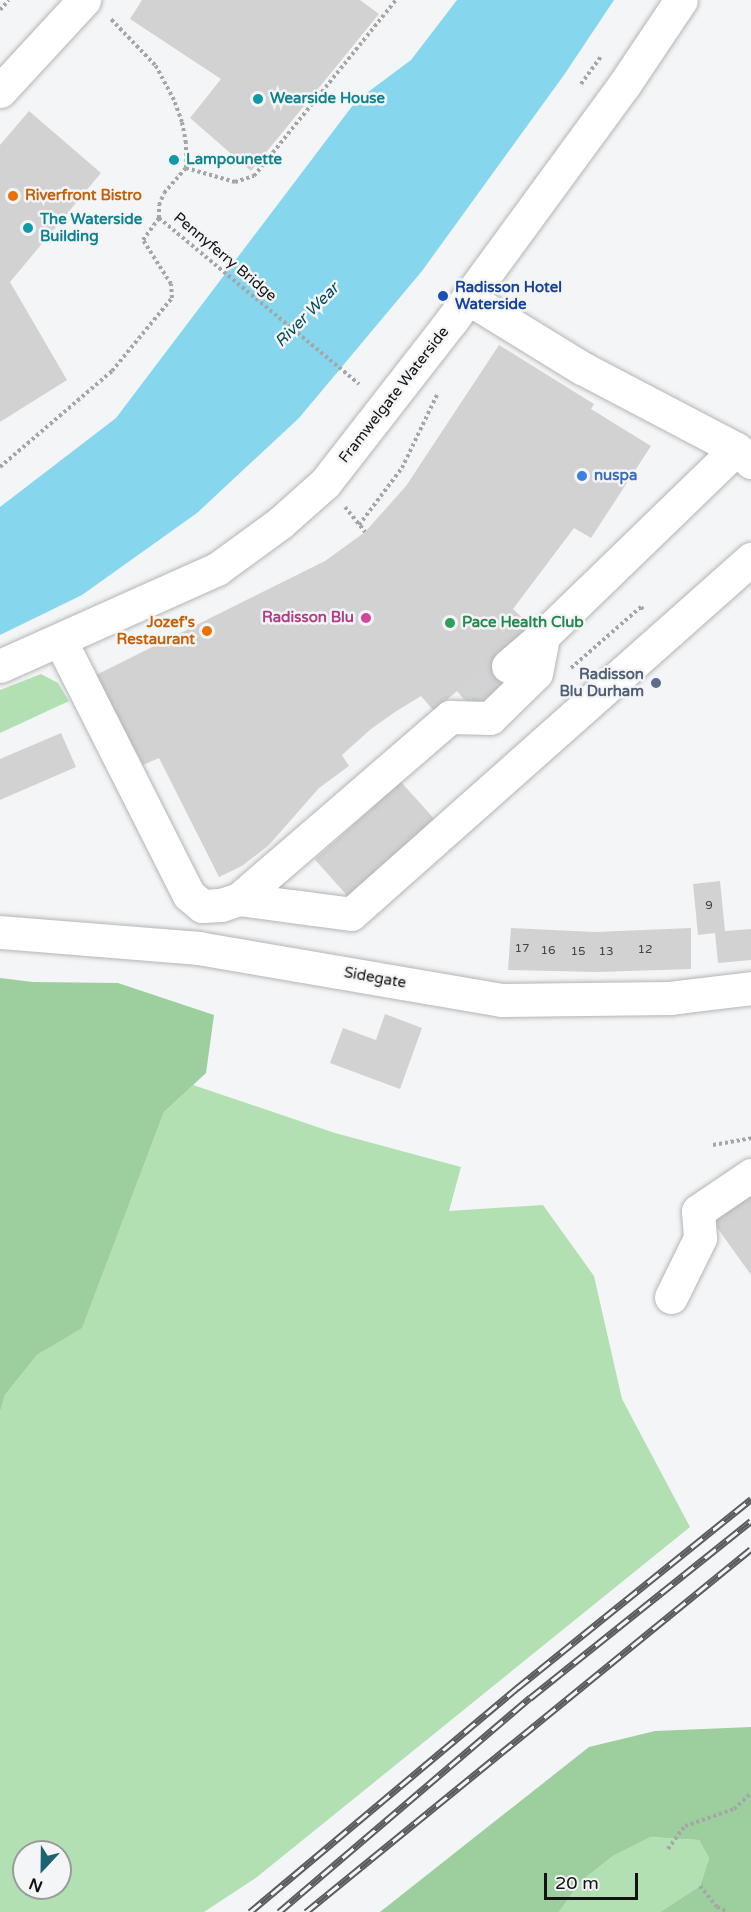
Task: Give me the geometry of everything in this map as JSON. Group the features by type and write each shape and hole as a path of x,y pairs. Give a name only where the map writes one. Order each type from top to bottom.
{"street":[{"name":"Framwelgate Waterside","path":"0,666 217,569 280,523 325,483 365,435 468,298 624,85 681,0"},
{"path":"0,91 96,8"},
{"path":"468,298 582,368 744,456 508,666"},
{"path":"239,899 351,914 751,559"},
{"path":"60,640 189,895 202,906 221,905 239,899 458,709 490,718 536,673 543,636"},
{"path":"198,948 202,906"},
{"name":"Sidegate","path":"0,932 198,948 502,1000 670,998 751,988"},
{"path":"671,1297 700,1238 698,1211 751,1175"}],"path":[{"path":"0,10 9,0"},
{"path":"186,168 235,182 254,176 396,0"},
{"path":"0,467 112,371 172,298 171,284 143,240 159,218 159,205 164,193 186,168 186,143 174,100 155,65 96,8"},
{"name":"Pennyferry Bridge","path":"159,218 359,384 352,393"},
{"path":"359,525 402,468 438,392"},
{"path":"344,506 365,532"},
{"path":"543,636 571,669 641,607 665,635"},
{"path":"713,1145 751,1138"},
{"path":"668,1849 685,1826 734,1809 751,1793"},
{"path":"700,1886 717,1907 728,1912"}],"green space":[{"path":"41,674 58,683 69,701 0,733 0,690"},
{"path":"0,978 33,982 118,983 214,1015 206,1073 164,1112 82,1328 37,1355 5,1395 0,1412"},
{"path":"193,1085 335,1133 461,1167 449,1211 543,1205 594,1276 622,1399 690,1527 257,1877 204,1912 0,1912 0,1412 5,1395 37,1355 82,1327 164,1112"},
{"path":"751,1727 751,1912 660,1912 700,1886 709,1858 699,1840 650,1837 613,1856 580,1882 559,1912 380,1912 589,1747 655,1731"},
{"path":"649,1837 699,1840 709,1858 700,1886 660,1912 559,1912 580,1882 613,1856"}],"water":[{"name":"River Wear","path":"457,0 614,0 564,75 422,271 299,418 197,513 82,595 0,635 0,507 116,418 356,101 411,60"}],"building":[{"name":"Wearside House","path":"142,0 360,0 379,14 251,171 190,118 221,79 130,19"},
{"name":"The Waterside Building","path":"29,111 101,173 10,282 67,380 0,422 0,145"},
{"name":"Radisson Blu","path":"499,345 594,404 591,409 651,446 591,538 574,528 513,609 533,628 518,678 476,713 457,691 434,711 421,696 395,712 371,729 342,755 349,766 319,788 269,845 242,866 219,877 159,758 143,765 96,675 325,561 365,532 406,486"},
{"path":"61,733 76,767 0,800 0,759"},
{"path":"401,782 439,824 353,902 315,860"},
{"path":"720,881 725,931 751,929 751,960 718,963 715,933 698,935 693,884"},
{"path":"511,928 595,932 691,928 691,969 597,972 508,970"},
{"path":"385,1014 422,1028 400,1089 330,1063 343,1028 376,1040"},
{"path":"751,1193 751,1275 711,1219"}],"tunnel":[{"path":"467,702 508,666"}],"railway":[{"path":"250,1912 517,1688 751,1499"},
{"path":"279,1912 530,1698 751,1521"},
{"path":"306,1912 751,1549"}],"place":[{"name":"Wearside House","path":"258,99"},
{"name":"Lampounette","path":"174,160"},
{"name":"Riverfront Bistro","path":"13,196"},
{"name":"The Waterside Building","path":"28,228"},
{"name":"Radisson Hotel Waterside","path":"443,296"},
{"name":"nuspa","path":"582,476"},
{"name":"Radisson Blu","path":"366,618"},
{"name":"Pace Health Club","path":"450,623"},
{"name":"Jozef's Restaurant","path":"207,631"},
{"name":"Radisson Blu Durham","path":"656,683"}]}
